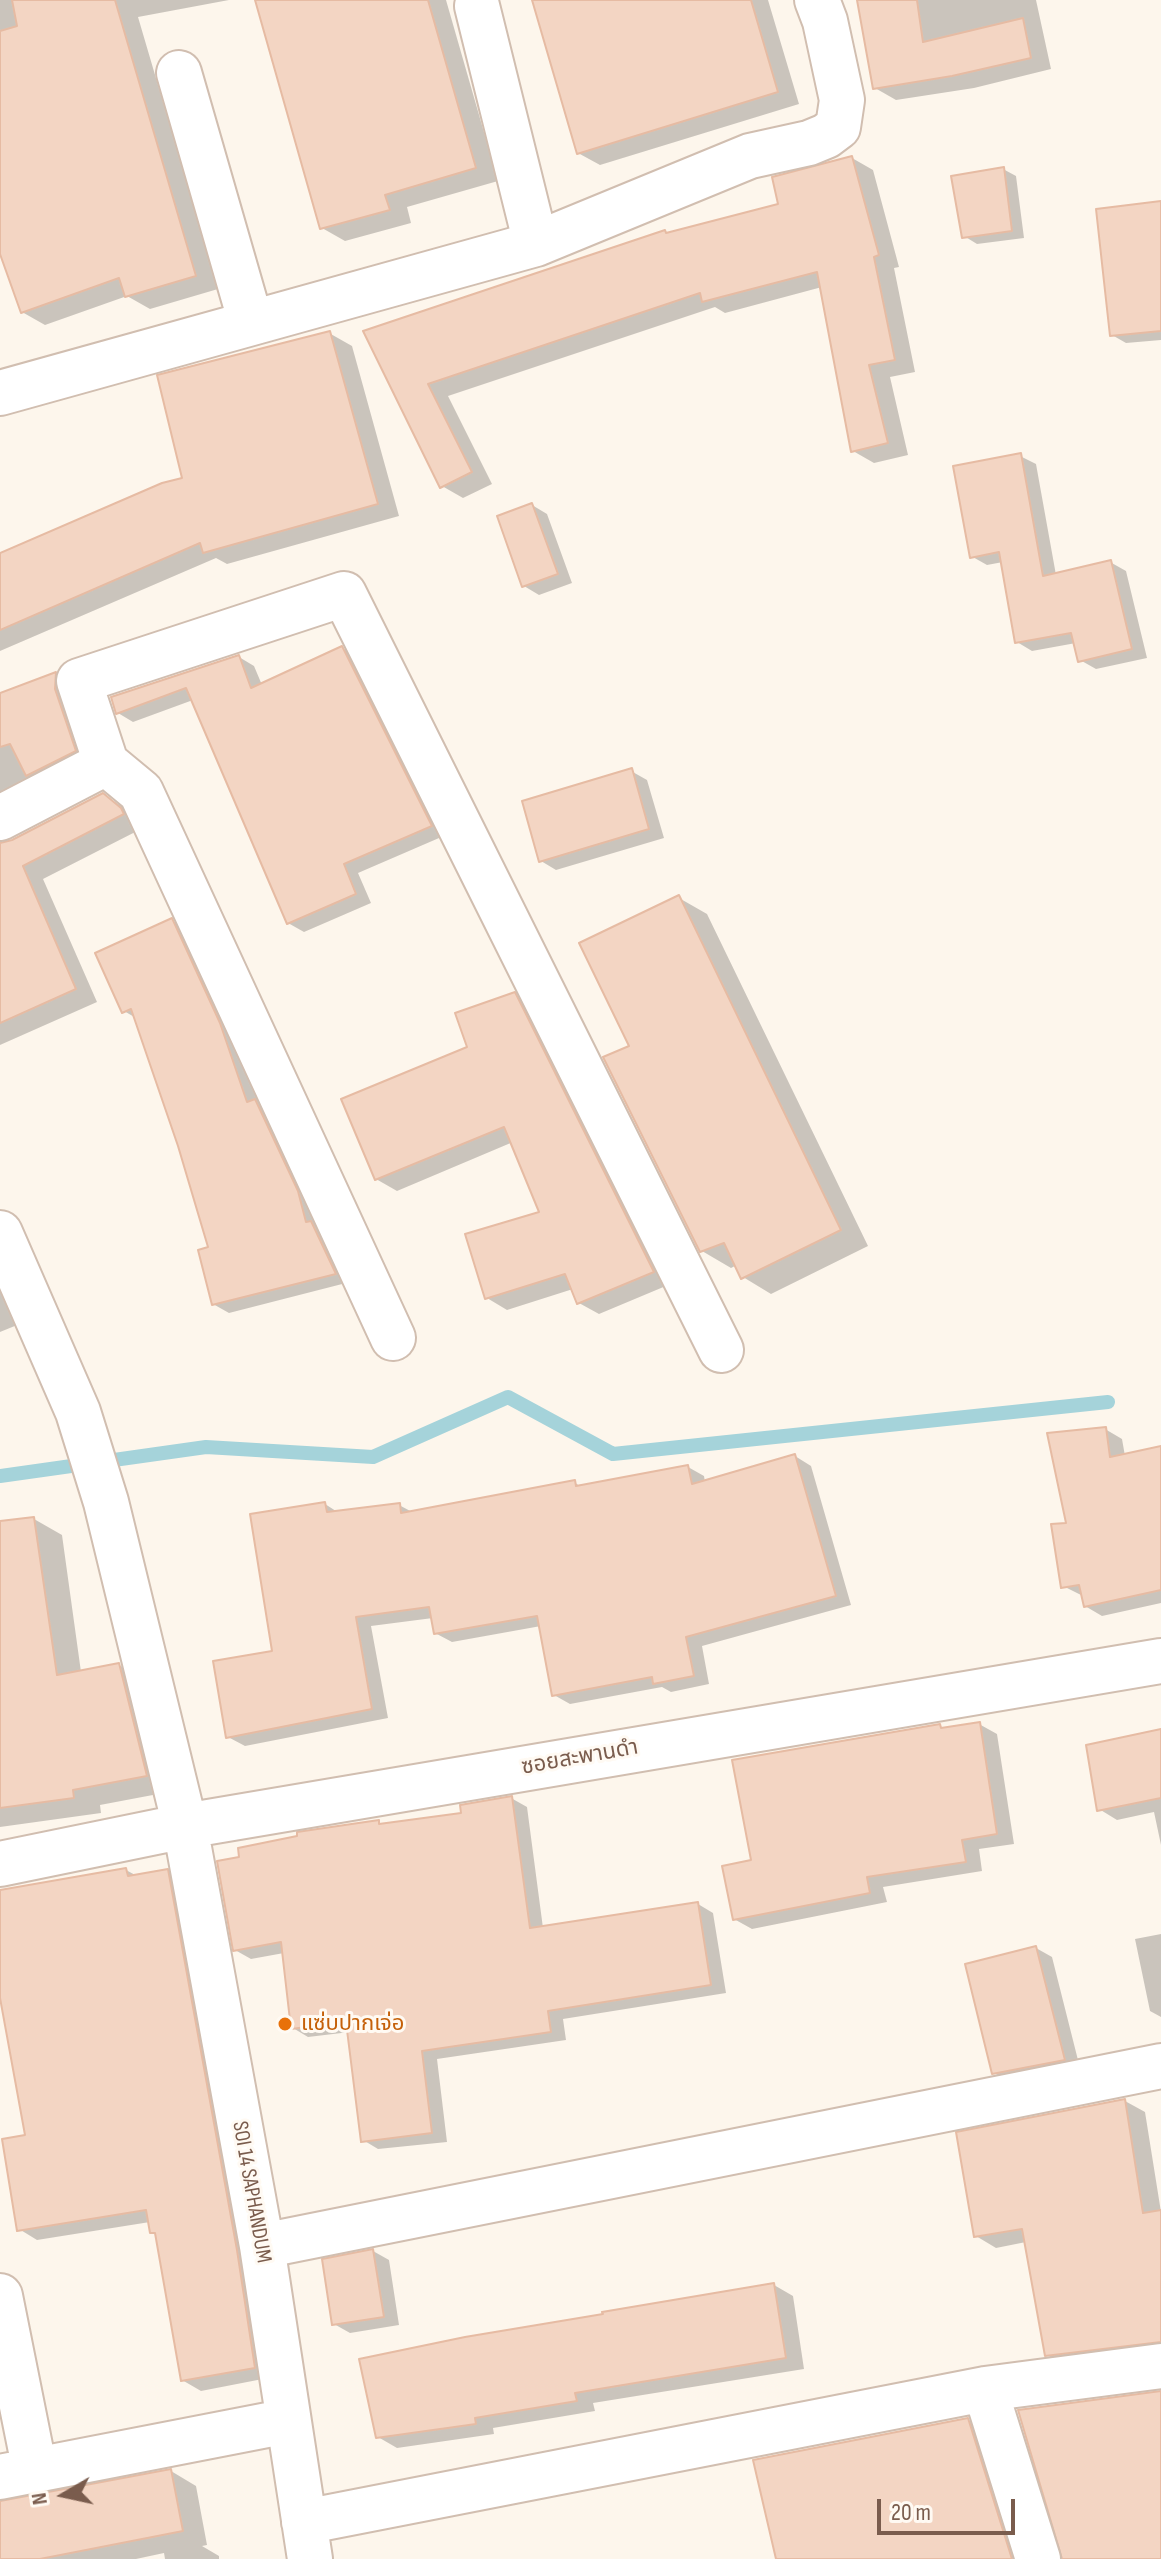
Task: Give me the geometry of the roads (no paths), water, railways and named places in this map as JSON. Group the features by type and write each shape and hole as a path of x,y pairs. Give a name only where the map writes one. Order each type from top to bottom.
{"street":[{"path":"0,393 536,244 750,156 809,143 826,136 838,127 842,100 825,21 817,0"},
{"path":"477,6 536,244"},
{"path":"179,73 251,323"},
{"path":"393,1338 141,792 106,763 79,681 344,594 721,1350"},
{"path":"0,818 106,763"},
{"name":"SOI 14 SAPHANDUM","path":"0,1233 78,1412 106,1502 185,1826 262,2246 307,2540"},
{"name":"ซอยสะพานดำ","path":"0,1864 185,1826 1161,1661"},
{"path":"262,2246 1161,2066"},
{"path":"0,2296 17,2474 288,2421"},
{"path":"307,2540 985,2389 1161,2366"},
{"path":"985,2389 1038,2559"}],"waterway":[{"path":"0,1476 206,1447 373,1457 508,1397 613,1454 1108,1402"}],"place":[{"name":"แซ่บปากเจ่อ","path":"285,2024"}]}
